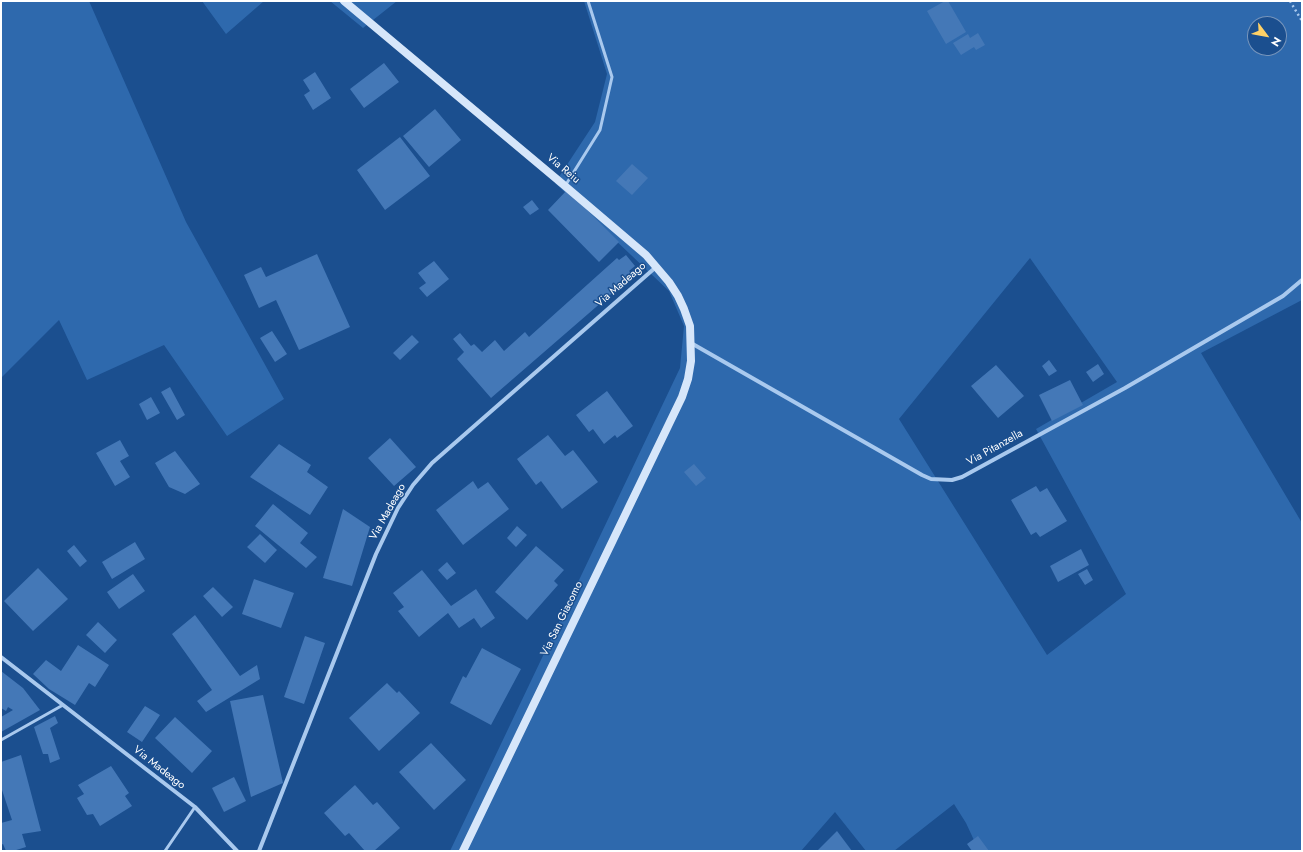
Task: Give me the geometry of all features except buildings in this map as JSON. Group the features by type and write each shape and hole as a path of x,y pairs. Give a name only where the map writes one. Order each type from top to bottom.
{"street":[{"name":"Via Reiu","path":"344,1 565,186 646,255 656,266 678,296 690,326 691,361 688,379 682,397"},
{"name":"Via Madeago","path":"259,851 376,554 398,508 413,485 432,463 656,266"},
{"name":"Via Pitanzella","path":"691,343 922,475 931,479 952,480 962,477 1125,388 1282,296 1302,280"},
{"name":"Via San Giacomo","path":"463,851 682,397"},
{"name":"Via Madeago","path":"1,657 195,807 237,851"}],"lane":[{"path":"565,186 600,130 612,76 588,1"},
{"path":"1,740 63,705"},
{"path":"165,851 195,807"}],"path":[{"path":"1290,1 1302,21"}],"shaded area":[{"path":"1,1 89,1 186,222 284,399 227,436 164,345 87,380 59,320 1,378"},
{"path":"202,1 264,1 226,34"},
{"path":"330,1 397,1 363,28"},
{"path":"584,1 1302,1 1302,300 1201,353 1302,523 1302,851 979,851 966,823 954,804 894,851 866,851 835,812 801,851 450,851 680,368 684,326 669,291 555,183 595,122 607,74","holes":["1030,258 1117,382 1036,429 1126,594 1047,655 899,419"]}]}
